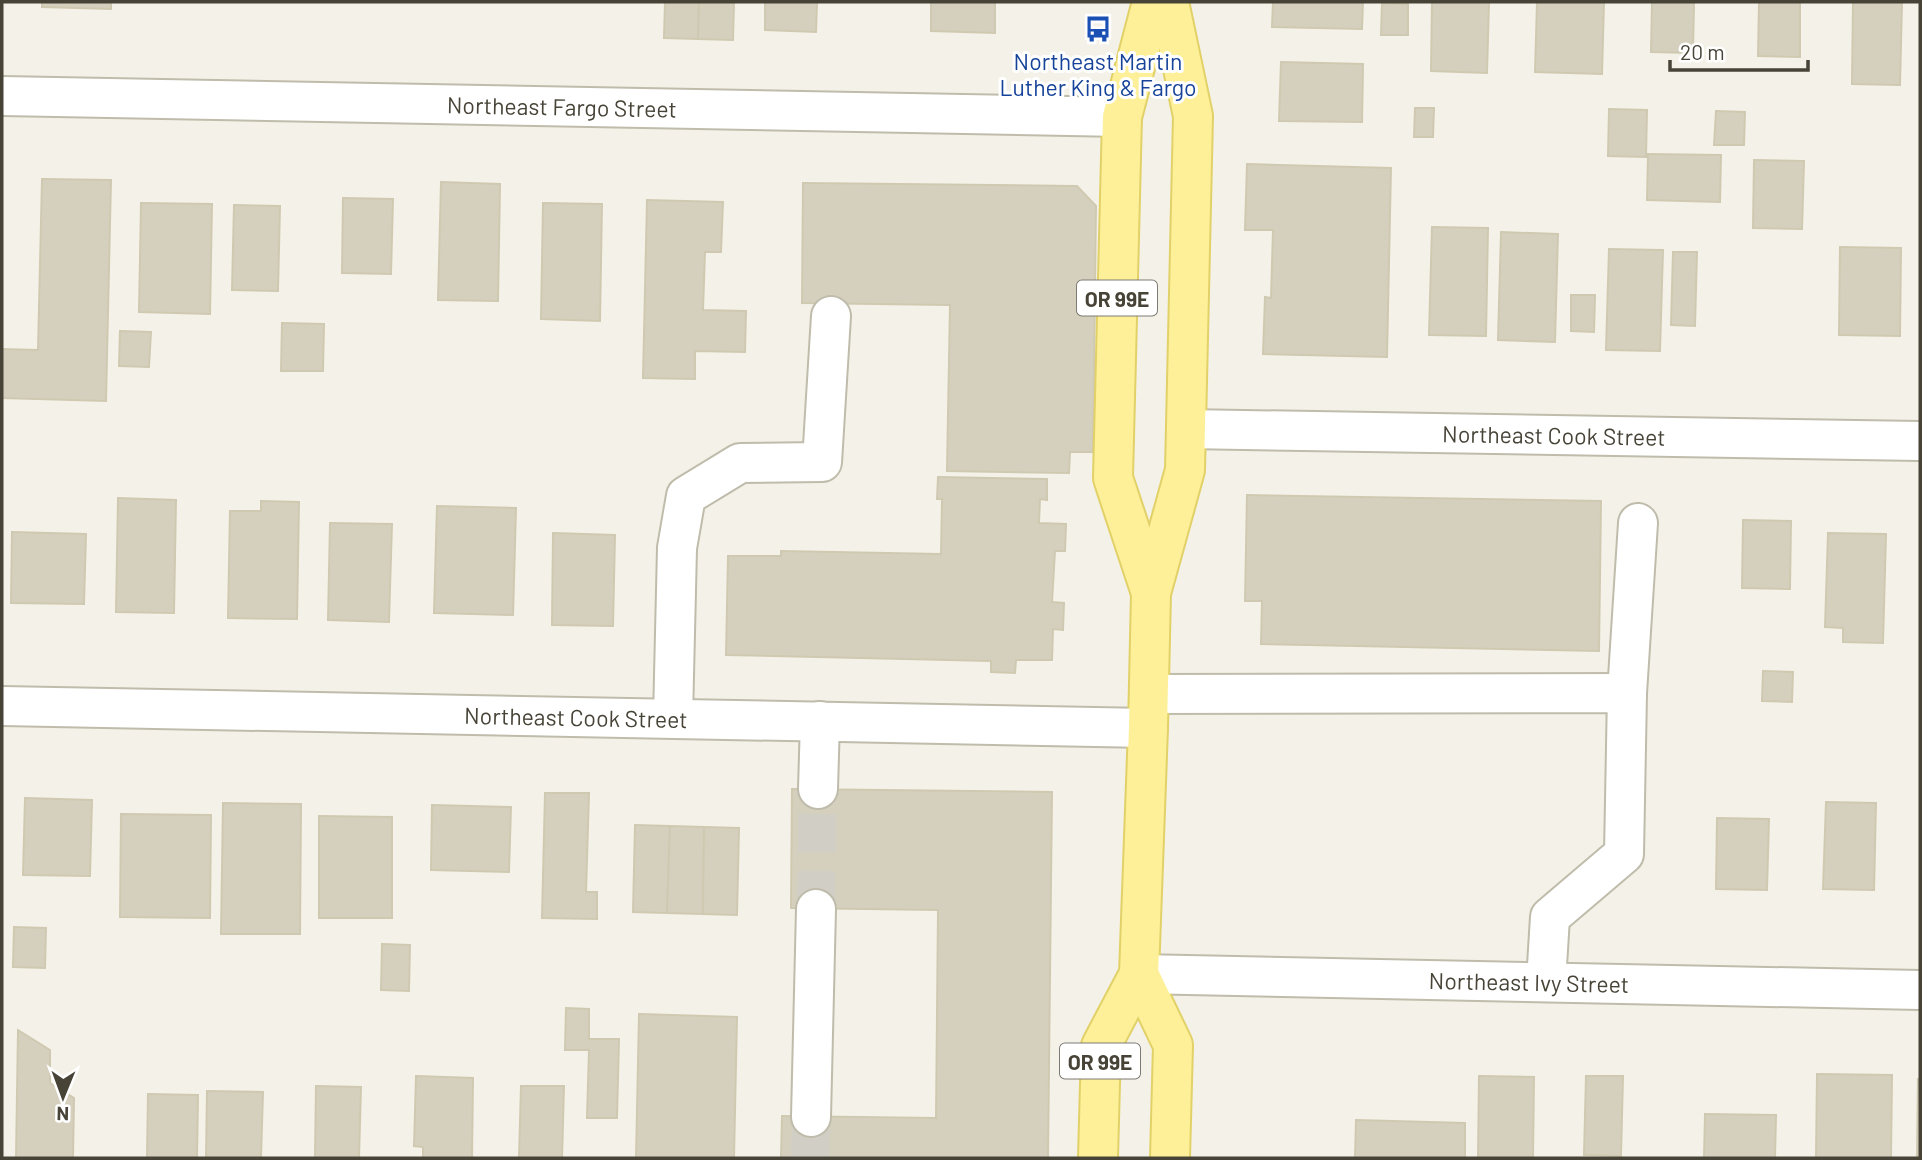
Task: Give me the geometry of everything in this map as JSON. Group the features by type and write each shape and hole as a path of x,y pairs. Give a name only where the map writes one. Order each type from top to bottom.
{"main road":[{"name":"OR 99E","path":"1151,593 1113,478 1122,117 1152,2"},
{"name":"OR 99E","path":"1098,1158 1101,1046 1139,974 1151,593 1185,470 1193,116 1169,2"},
{"name":"OR 99E","path":"1139,974 1173,1045 1170,1158"}],"street":[{"name":"Northeast Fargo Street","path":"2,96 1122,117"},
{"path":"673,719 677,548 686,496 740,463 822,462 831,316"},
{"name":"Northeast Cook Street","path":"1186,429 1920,441"},
{"path":"1546,982 1550,918 1624,854 1627,693 1638,523"},
{"name":"Northeast Cook Street","path":"2,706 820,721 1627,693"},
{"path":"818,789 820,721"},
{"path":"811,1117 816,909"},
{"name":"Northeast Ivy Street","path":"1139,974 1920,990"}],"building":[{"path":"42,2 111,2 111,9 42,7"},
{"path":"665,2 699,2 698,39 664,38"},
{"path":"699,2 734,2 733,40 698,39"},
{"path":"765,2 817,2 816,32 765,30"},
{"path":"931,2 995,2 995,33 931,31"},
{"path":"1273,2 1363,2 1362,29 1272,27"},
{"path":"1432,2 1489,2 1487,73 1431,71"},
{"path":"1537,2 1604,2 1602,74 1535,72"},
{"path":"1652,2 1694,2 1693,53 1651,52"},
{"path":"1759,2 1800,2 1800,57 1758,56"},
{"path":"1853,2 1902,2 1900,85 1852,84"},
{"path":"1382,3 1408,4 1408,35 1381,35"},
{"path":"1281,62 1363,64 1362,122 1279,121"},
{"path":"1415,108 1434,108 1433,137 1414,137"},
{"path":"1609,109 1647,110 1646,157 1608,156"},
{"path":"1716,111 1745,112 1744,145 1714,145"},
{"path":"1648,154 1721,155 1720,202 1647,200"},
{"path":"1754,160 1804,161 1802,229 1753,228"},
{"path":"1247,164 1391,168 1387,357 1263,354 1265,297 1271,298 1273,230 1245,230"},
{"path":"42,179 111,180 106,401 2,398 2,349 38,350"},
{"path":"441,182 500,184 498,301 438,300"},
{"path":"803,183 1077,186 1096,206 1093,452 1070,452 1069,473 947,471 950,305 802,303"},
{"path":"343,198 393,199 391,274 342,273"},
{"path":"647,200 723,202 721,252 705,252 703,310 746,311 745,352 695,351 695,379 643,378"},
{"path":"141,203 212,204 210,314 139,312"},
{"path":"543,203 602,204 600,321 541,319"},
{"path":"234,205 280,206 278,291 232,290"},
{"path":"1432,227 1488,228 1486,336 1429,335"},
{"path":"1501,232 1558,234 1555,342 1498,340"},
{"path":"1840,247 1901,248 1900,336 1839,335"},
{"path":"1609,249 1663,250 1660,351 1606,350"},
{"path":"1673,252 1697,252 1695,326 1671,325"},
{"path":"1571,295 1595,295 1594,332 1571,331"},
{"path":"282,323 324,324 323,371 281,371"},
{"path":"120,331 151,332 149,367 119,366"},
{"path":"938,477 1047,479 1047,500 1040,499 1039,523 1066,524 1065,551 1055,551 1052,602 1064,603 1063,630 1053,629 1052,660 1016,660 1015,673 991,672 991,661 726,655 728,556 781,556 781,551 941,554 942,499 937,499"},
{"path":"1247,495 1601,501 1599,651 1261,644 1262,601 1245,601"},
{"path":"118,498 176,500 174,613 116,612"},
{"path":"261,501 299,502 297,619 228,618 230,511 261,511"},
{"path":"437,506 516,508 513,615 434,613"},
{"path":"1743,520 1791,521 1790,589 1742,588"},
{"path":"330,523 392,524 389,622 328,620"},
{"path":"12,532 86,534 84,604 11,603"},
{"path":"553,533 615,535 613,626 552,625"},
{"path":"1828,533 1886,534 1883,643 1843,642 1843,628 1825,627"},
{"path":"1763,671 1793,672 1792,702 1762,701"},
{"path":"792,789 1052,792 1048,1158 781,1158 782,1116 936,1118 938,910 791,908"},
{"path":"545,793 589,793 586,892 597,892 597,919 542,918"},
{"path":"25,798 92,800 90,876 23,875"},
{"path":"1826,802 1876,803 1874,890 1823,889"},
{"path":"223,803 301,804 300,934 221,934"},
{"path":"432,805 511,807 509,872 431,870"},
{"path":"121,814 211,815 210,918 120,917"},
{"path":"319,816 392,817 392,918 319,918"},
{"path":"1717,818 1769,819 1767,890 1716,889"},
{"path":"635,825 670,826 667,913 633,912"},
{"path":"670,826 704,827 703,914 667,913"},
{"path":"704,827 739,828 737,915 703,914"},
{"path":"14,927 46,928 45,968 13,967"},
{"path":"382,944 410,945 409,991 381,990"},
{"path":"566,1008 589,1009 589,1039 619,1039 617,1118 587,1118 589,1050 565,1050"},
{"path":"639,1014 737,1017 734,1158 636,1158"},
{"path":"18,1030 50,1050 50,1083 74,1098 73,1158 16,1158"},
{"path":"1817,1074 1892,1075 1891,1158 1816,1158"},
{"path":"416,1076 473,1078 472,1158 423,1158 423,1147 414,1146"},
{"path":"1479,1076 1534,1077 1533,1158 1478,1158"},
{"path":"1586,1076 1623,1076 1621,1156 1584,1155"},
{"path":"1920,1079 1920,1158 1917,1158"},
{"path":"316,1086 361,1087 359,1158 315,1158"},
{"path":"521,1086 564,1086 562,1158 519,1158"},
{"path":"207,1091 263,1092 261,1158 206,1158"},
{"path":"148,1094 198,1095 197,1158 147,1158"},
{"path":"1705,1114 1776,1115 1775,1158 1704,1158"},
{"path":"1356,1120 1465,1123 1465,1158 1355,1158"}],"tunnel":[{"path":"816,909 818,789"},
{"path":"810,1158 811,1117"}],"place":[{"name":"Northeast Martin Luther King & Fargo","path":"1098,29"}]}
